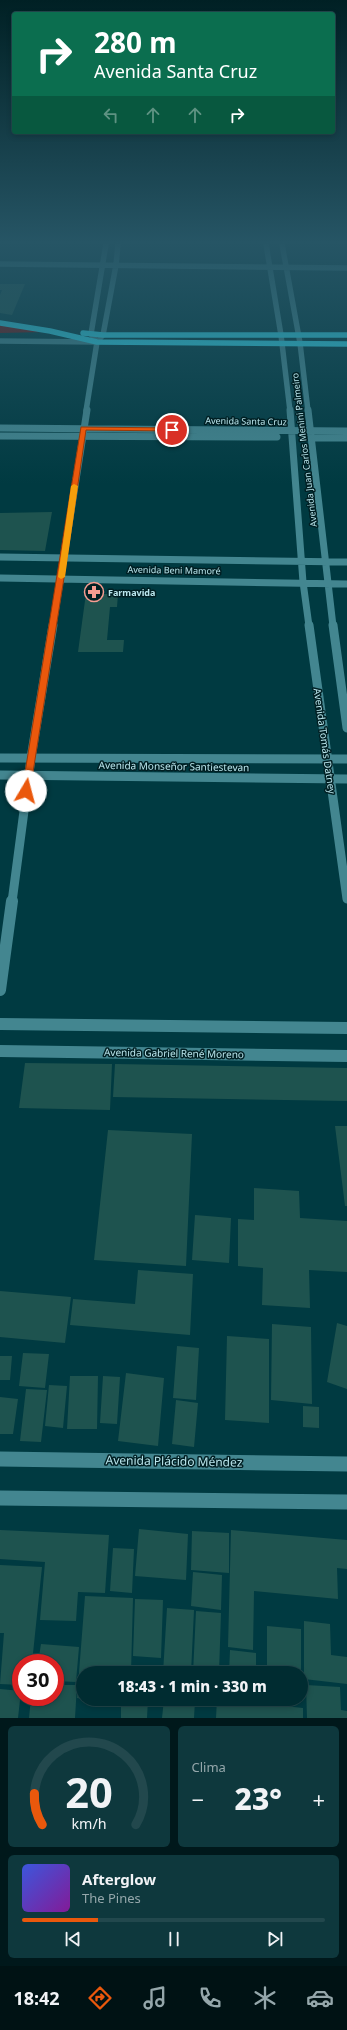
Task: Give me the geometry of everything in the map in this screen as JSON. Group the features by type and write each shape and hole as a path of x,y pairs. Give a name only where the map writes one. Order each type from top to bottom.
{"main road":[{"path":"7,324 76,336 97,342 347,344"},
{"path":"38,324 103,335 347,335"}],"street":[{"path":"93,324 91,334 97,342"},
{"path":"0,990 28,776 61,578 97,342 103,335 105,324"},
{"name":"Avenida Juan Carlos Menini Palmeiro","path":"279,324 292,434 302,582"},
{"name":"Avenida Juan Carlos Menini Palmeiro","path":"297,324 328,583"},
{"path":"0,335 76,336 91,334"},
{"path":"0,341 97,342"},
{"name":"Avenida Santa Cruz","path":"0,428 292,434"},
{"name":"Avenida Santa Cruz","path":"0,436 82,437 310,434 347,431"},
{"name":"Avenida Santa Cruz","path":"310,434 347,438"},
{"name":"Avenida Beni Mamoré","path":"0,557 347,562"},
{"name":"Avenida Beni Mamoré","path":"0,578 302,582 347,584"},
{"name":"Avenida Tomás Datney","path":"302,582 347,899"},
{"path":"328,583 347,728"},
{"name":"Avenida Monseñor Santiestevan","path":"0,758 347,759"},
{"name":"Avenida Monseñor Santiestevan","path":"0,775 347,779"},
{"path":"0,1024 347,1028"},
{"name":"Avenida Gabriel René Moreno","path":"0,1051 347,1056"},
{"name":"Avenida Plácido Méndez","path":"0,1459 347,1464"},
{"path":"0,1498 347,1502"}],"shaded area":[{"path":"0,324 44,332 0,333"}],"building":[{"path":"52,512 45,551 0,550 0,513"},
{"path":"87,586 99,587 98,594 118,594 117,607 110,607 107,640 124,640 123,652 78,652"},
{"path":"25,1063 112,1064 110,1110 19,1108"},
{"path":"115,1064 347,1068 347,1101 113,1097"},
{"path":"335,1126 347,1126 347,1206 345,1206"},
{"path":"108,1130 192,1134 186,1266 94,1260"},
{"path":"254,1188 299,1191 300,1218 347,1221 347,1272 309,1270 310,1308 262,1305 263,1268 238,1266 238,1219 254,1220"},
{"path":"195,1215 231,1218 229,1263 192,1260"},
{"path":"138,1270 193,1274 190,1335 70,1325 73,1299 135,1304"},
{"path":"0,1291 71,1297 65,1343 0,1337"},
{"path":"337,1323 347,1326 347,1389 327,1382"},
{"path":"272,1324 311,1327 312,1404 271,1400"},
{"path":"227,1336 269,1339 269,1423 225,1420"},
{"path":"177,1346 199,1348 196,1400 173,1398"},
{"path":"23,1353 49,1354 45,1388 19,1386"},
{"path":"0,1356 12,1356 10,1380 0,1380"},
{"path":"126,1373 164,1378 158,1446 118,1441"},
{"path":"70,1376 98,1376 97,1429 67,1429"},
{"path":"103,1376 120,1377 117,1424 100,1423"},
{"path":"49,1385 67,1386 63,1428 45,1426"},
{"path":"26,1389 47,1390 41,1442 20,1441"},
{"path":"0,1397 18,1399 13,1434 0,1434"},
{"path":"176,1400 198,1403 194,1447 172,1444"},
{"path":"303,1406 319,1407 319,1428 303,1427"},
{"path":"139,1529 188,1534 186,1580 135,1576"},
{"path":"0,1530 109,1535 105,1593 78,1592 76,1621 40,1620 45,1562 0,1559"},
{"path":"231,1530 347,1540 347,1569 337,1568 338,1599 254,1591 253,1650 228,1647"},
{"path":"192,1531 229,1533 229,1573 191,1570"},
{"path":"113,1548 134,1549 132,1593 110,1591"},
{"path":"0,1565 42,1567 33,1654 12,1654 12,1685 0,1684 4,1633 0,1633"},
{"path":"193,1572 222,1575 221,1610 191,1606"},
{"path":"85,1596 133,1598 131,1666 80,1666"},
{"path":"135,1599 163,1600 161,1658 133,1656"},
{"path":"167,1608 194,1610 191,1666 163,1666"},
{"path":"196,1611 221,1613 219,1666 193,1666"},
{"path":"304,1621 330,1624 331,1655 347,1657 347,1684 308,1679 308,1666 304,1666"},
{"path":"267,1626 301,1629 301,1666 267,1666"},
{"path":"41,1644 79,1647 77,1666 76,1666 76,1682 64,1681 64,1654 39,1654"},
{"path":"230,1650 256,1653 256,1666 229,1666"},
{"path":"64,1685 76,1685 75,1718 29,1718 30,1706 64,1706"},
{"path":"308,1685 340,1687 341,1710 347,1711 347,1718 307,1718"},
{"path":"0,1689 12,1690 12,1706 19,1706 18,1718 0,1718"},
{"path":"121,1706 148,1706 147,1718 121,1718"},
{"path":"163,1706 195,1706 194,1718 162,1718"},
{"path":"217,1706 284,1706 303,1708 303,1718 216,1718"}],"slow traffic":[{"path":"61,577 74,486"}],"place":[{"name":"Farmavida","path":"94,592"}],"route":[{"path":"26,791 61,578 83,429 172,430"}]}
